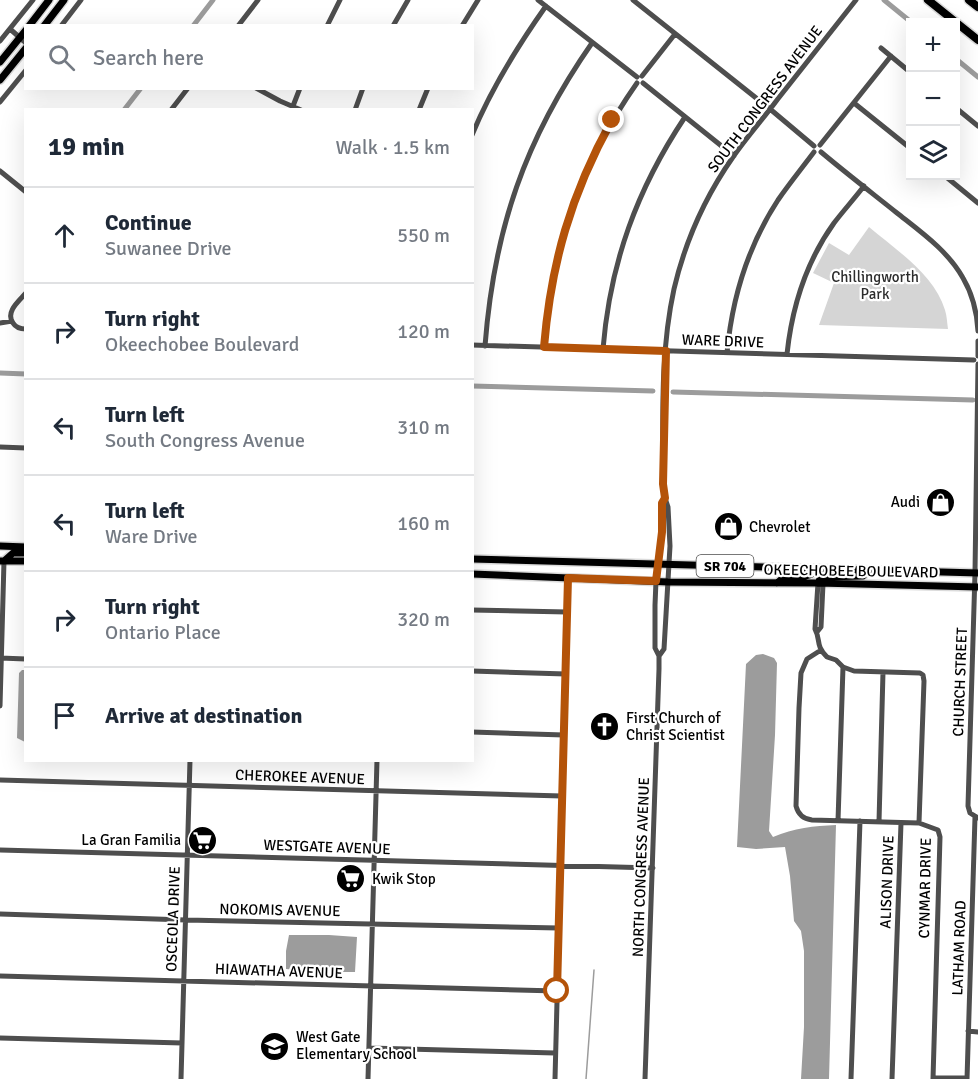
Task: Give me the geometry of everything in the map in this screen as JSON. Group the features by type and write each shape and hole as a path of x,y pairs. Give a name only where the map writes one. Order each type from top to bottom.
{"highway":[{"path":"928,0 978,40"},
{"path":"969,0 978,7"}],"main road":[{"path":"31,24 49,0"},
{"path":"46,24 64,0"},
{"path":"0,62 22,40"},
{"path":"0,80 24,50"},
{"path":"0,546 24,547"},
{"path":"2,561 13,553 24,553"},
{"name":"OKEECHOBEE BOULEVARD","path":"474,559 976,573"},
{"path":"2,561 24,561"},
{"path":"777,583 785,577 810,576 815,573 816,569"},
{"path":"820,583 820,579 824,577 863,576 868,570"},
{"name":"OKEECHOBEE BOULEVARD","path":"474,574 668,582 976,587"}],"street":[{"path":"0,41 33,0"},
{"path":"63,24 81,0"},
{"path":"240,24 258,0"},
{"path":"328,24 340,0"},
{"path":"394,24 408,0"},
{"path":"463,24 478,0"},
{"path":"538,0 734,156"},
{"path":"633,0 938,247 956,267 967,286 972,298 978,331"},
{"name":"SOUTH CONGRESS AVENUE","path":"670,565 668,507 663,484 666,351 670,309 684,254 702,210 734,156 856,0"},
{"path":"474,131 503,73 546,6"},
{"path":"10,29 22,40"},
{"path":"544,347 553,277 564,230 590,163 612,120 675,34"},
{"path":"485,346 494,269 506,219 520,177 551,108 592,43"},
{"path":"881,48 906,69"},
{"path":"727,353 734,306 744,269 778,201 891,56"},
{"path":"0,102 24,72"},
{"path":"173,108 186,90"},
{"path":"260,90 297,108"},
{"path":"293,106 299,90"},
{"path":"356,108 362,90"},
{"path":"420,108 427,90"},
{"path":"854,103 906,145"},
{"path":"960,111 978,126"},
{"path":"603,349 610,292 629,224 650,175 685,117"},
{"path":"0,171 24,190"},
{"path":"950,180 978,203"},
{"path":"786,354 792,316 808,268 834,223 864,186"},
{"path":"24,296 11,312 11,319 19,329 24,329"},
{"path":"0,323 11,319"},
{"name":"CHURCH STREET","path":"976,818 968,810 968,791 976,587 978,341"},
{"name":"WARE DRIVE","path":"474,345 977,360"},
{"path":"0,447 24,448"},
{"name":"SOUTH CONGRESS AVENUE","path":"659,565 662,503 665,498"},
{"path":"0,706 2,561"},
{"name":"NORTH CONGRESS AVENUE","path":"645,1079 658,656 655,648 656,581 659,565"},
{"name":"NORTH CONGRESS AVENUE","path":"658,656 664,649 670,565"},
{"path":"555,1079 568,578"},
{"path":"820,583 815,629 821,650 826,657 836,660 843,668 854,671 883,672"},
{"path":"474,610 567,612"},
{"path":"821,650 807,659 801,673 796,806 801,816 808,819 879,822"},
{"path":"1,658 24,659"},
{"path":"838,821 843,668"},
{"path":"474,671 566,674"},
{"name":"CYNMAR DRIVE","path":"883,672 920,673 924,681 919,823 938,830 940,837 934,1079"},
{"name":"ALISON DRIVE","path":"883,672 879,822 901,823 892,1079"},
{"path":"474,732 564,735"},
{"name":"OSCEOLA DRIVE","path":"181,1079 190,762"},
{"path":"368,1079 376,762"},
{"name":"CHEROKEE AVENUE","path":"0,780 562,796"},
{"name":"LATHAM ROAD","path":"934,1079 967,1079 975,928 976,818"},
{"path":"851,1079 860,821"},
{"path":"901,823 919,823"},
{"name":"WESTGATE AVENUE","path":"0,850 653,868"},
{"name":"NOKOMIS AVENUE","path":"0,914 559,928"},
{"name":"HIAWATHA AVENUE","path":"0,976 557,991"},
{"path":"968,1031 978,1032"},
{"path":"0,1038 182,1043"},
{"path":"369,1048 555,1053"}],"green space":[{"name":"Chillingworth Park","path":"869,227 913,264 932,285 945,310 948,329 819,325 834,283 813,273 829,243 849,255"}],"shaded area":[{"path":"763,654 774,658 777,663 769,831 773,837 804,828 836,825 829,1079 801,1079 804,951 801,931 794,921 785,847 756,849 737,847 746,664 756,655"},
{"path":"24,670 24,742 17,738 19,673"},
{"path":"289,935 357,937 355,972 286,969"}],"waterway":[{"path":"195,24 213,0"},
{"path":"884,0 906,18"},
{"path":"960,62 978,77"},
{"path":"126,108 139,90"},
{"path":"0,373 24,374"},
{"path":"474,386 653,391"},
{"path":"673,392 973,400"},
{"path":"586,1079 594,970"}],"place":[{"name":"Audi","path":"941,502"},
{"name":"Chevrolet","path":"728,527"},
{"name":"First Church of Christ Scientist","path":"605,727"},
{"name":"La Gran Familia","path":"202,840"},
{"name":"Kwik Stop","path":"351,879"},
{"name":"West Gate Elementary School","path":"275,1046"}],"route":[{"path":"557,991 568,578 656,581 662,532 662,503 665,498 663,484 666,351 544,347 553,277 564,230 580,185 612,120"}]}
